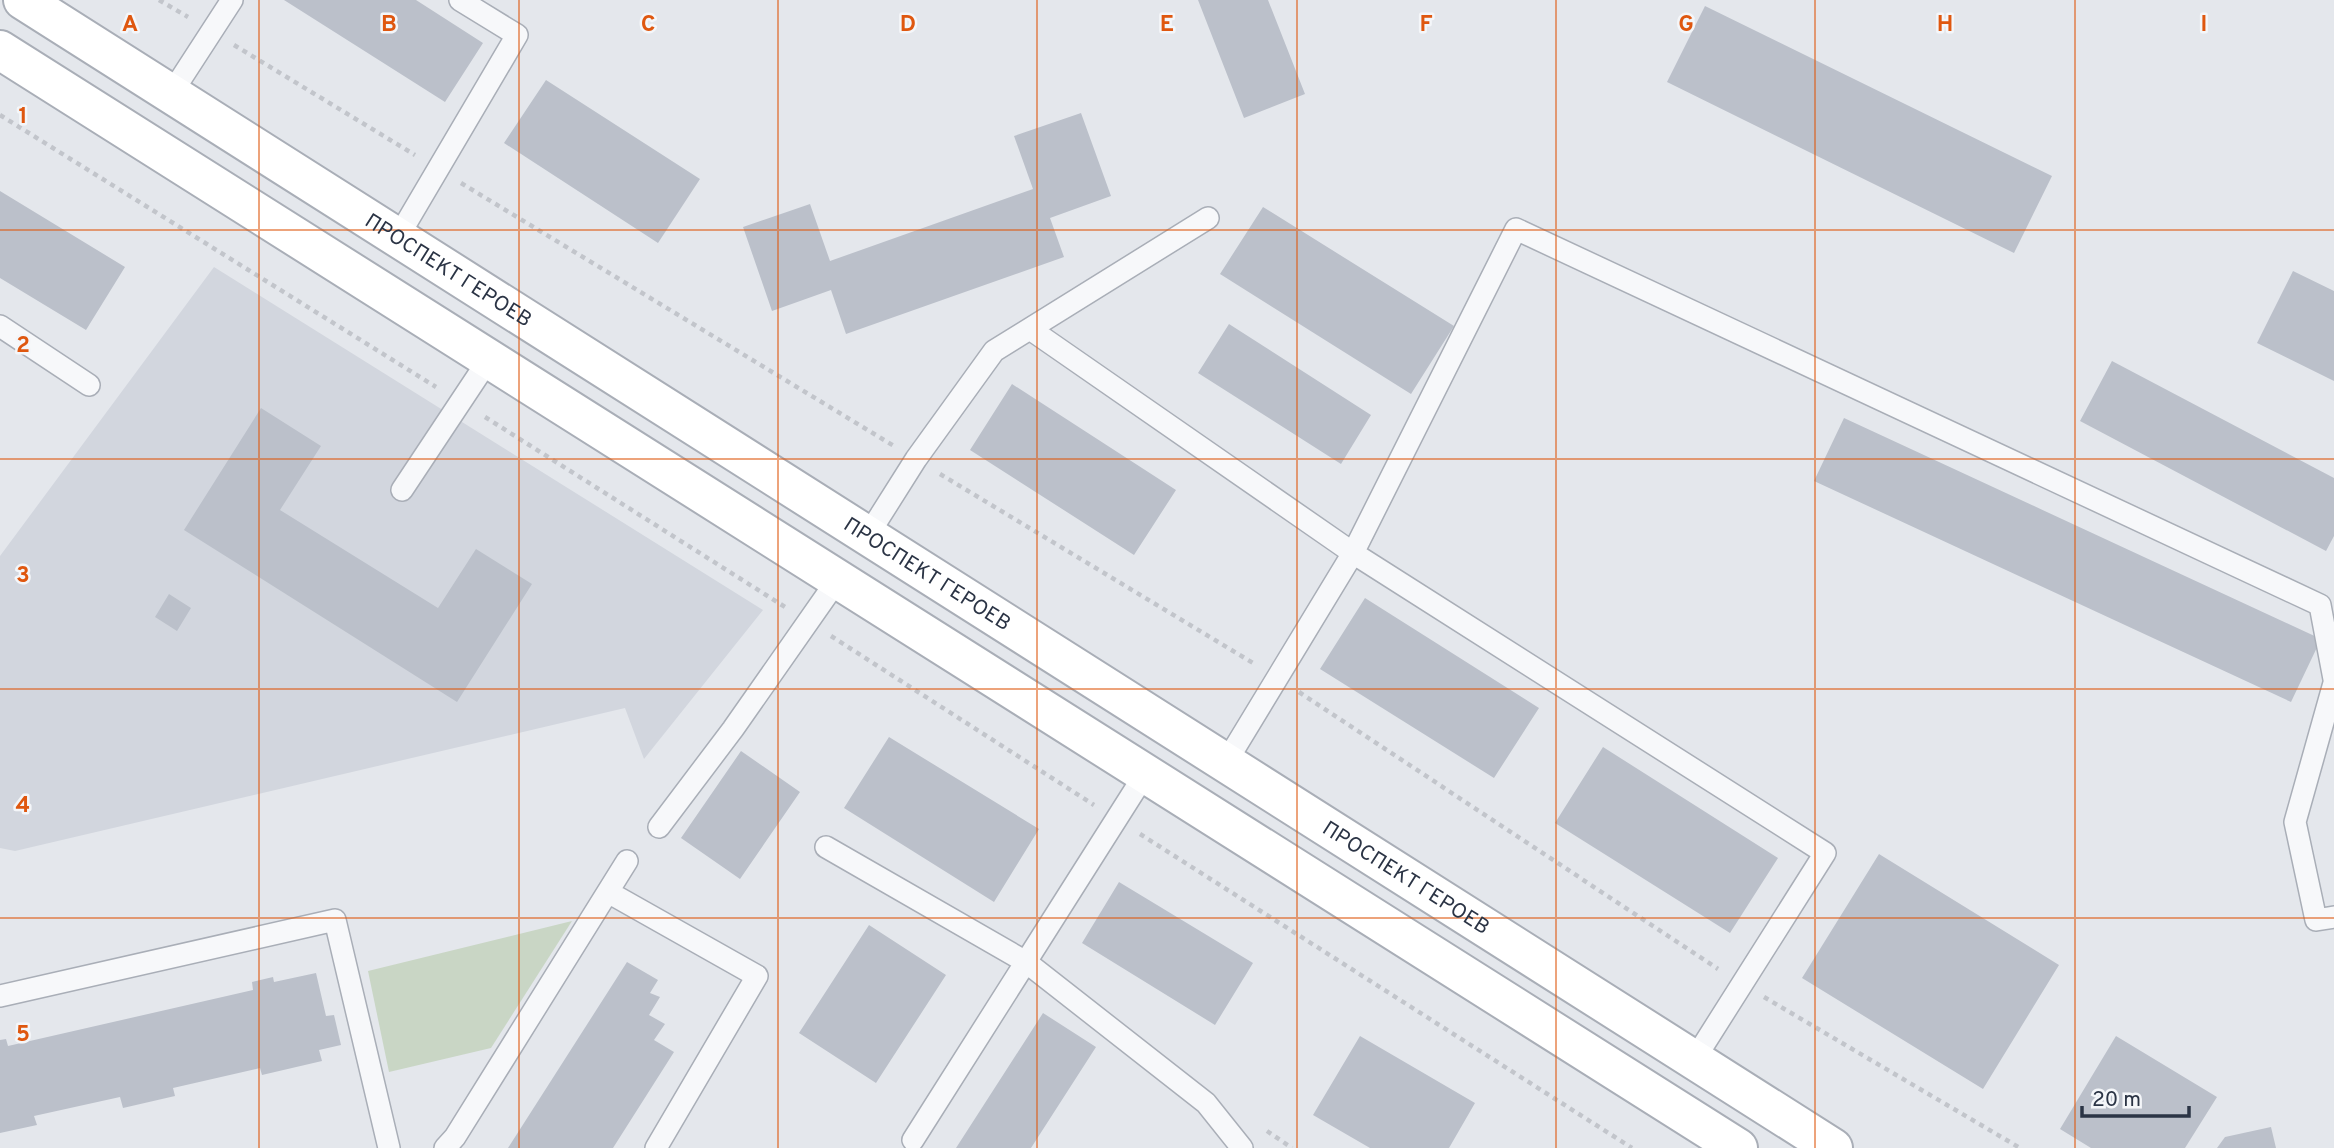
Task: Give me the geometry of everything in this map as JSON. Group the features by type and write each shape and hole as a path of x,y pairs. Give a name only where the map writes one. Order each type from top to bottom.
{"main road":[{"name":"ПРОСПЕКТ ГЕРОЕВ","path":"23,0 1833,1148"},
{"path":"0,50 1730,1146"}],"lane":[{"path":"171,94 232,0"},
{"path":"398,237 517,35 460,0"},
{"path":"868,535 916,459 994,351 1208,218"},
{"path":"1225,764 1353,553 1516,229 2320,605 2334,681 2295,822 2316,920 2334,917"},
{"path":"0,326 89,385"},
{"path":"1030,329 1353,553 1825,853 1694,1060"},
{"path":"402,490 489,359"},
{"path":"659,827 733,729 838,579"},
{"path":"913,1139 1144,774"},
{"path":"825,847 1026,962 1206,1103 1242,1148"},
{"path":"446,1148 627,861"},
{"path":"608,892 757,976 656,1148"},
{"path":"0,996 335,920 390,1148"}],"path":[{"path":"159,0 1277,678 1742,984 2020,1148"}],"shaded area":[{"path":"214,267 763,610 644,759 625,708 15,851 0,848 0,556"}],"green space":[{"path":"572,921 491,1048 389,1072 368,971"}],"building":[{"path":"284,0 416,0 483,43 445,102"},
{"path":"1198,0 1268,0 1305,94 1244,118"},
{"path":"1705,6 2052,176 2014,253 1667,82"},
{"path":"546,80 700,179 658,243 504,143"},
{"path":"1081,113 1111,196 1050,218 1064,257 846,334 831,290 772,311 743,227 810,204 830,261 1033,189 1014,136"},
{"path":"0,191 125,267 86,330 0,278"},
{"path":"1263,207 1454,326 1411,394 1220,274"},
{"path":"2293,271 2334,291 2334,381 2257,343"},
{"path":"1229,324 1371,415 1341,464 1198,373"},
{"path":"2112,361 2334,478 2334,536 2326,551 2080,421"},
{"path":"1012,384 1176,490 1134,555 970,450"},
{"path":"261,408 321,446 280,510 438,608 476,549 532,584 457,702 184,530"},
{"path":"1844,418 2321,639 2291,702 1814,481"},
{"path":"169,594 191,608 177,631 155,617"},
{"path":"1365,598 1539,708 1494,778 1320,669"},
{"path":"889,737 1039,829 994,902 844,808"},
{"path":"1603,747 1778,858 1730,933 1555,823"},
{"path":"741,751 800,792 740,879 681,838"},
{"path":"1879,854 2059,965 1983,1089 1802,978"},
{"path":"1119,882 1253,963 1215,1025 1082,943"},
{"path":"869,925 946,975 876,1083 799,1033"},
{"path":"627,962 658,980 650,993 660,997 649,1015 665,1024 654,1040 674,1052 613,1148 508,1148"},
{"path":"316,973 326,1016 334,1015 341,1045 319,1050 322,1061 262,1075 260,1068 173,1088 175,1096 123,1108 120,1097 34,1116 37,1125 0,1133 0,1040 6,1039 8,1046 253,990 252,982 273,977 274,982"},
{"path":"1043,1013 1096,1047 1031,1148 956,1148"},
{"path":"1360,1036 1475,1103 1449,1148 1370,1148 1313,1115"},
{"path":"2116,1036 2217,1097 2185,1148 2091,1148 2060,1129"},
{"path":"2271,1127 2276,1148 2217,1148 2225,1137"}]}
